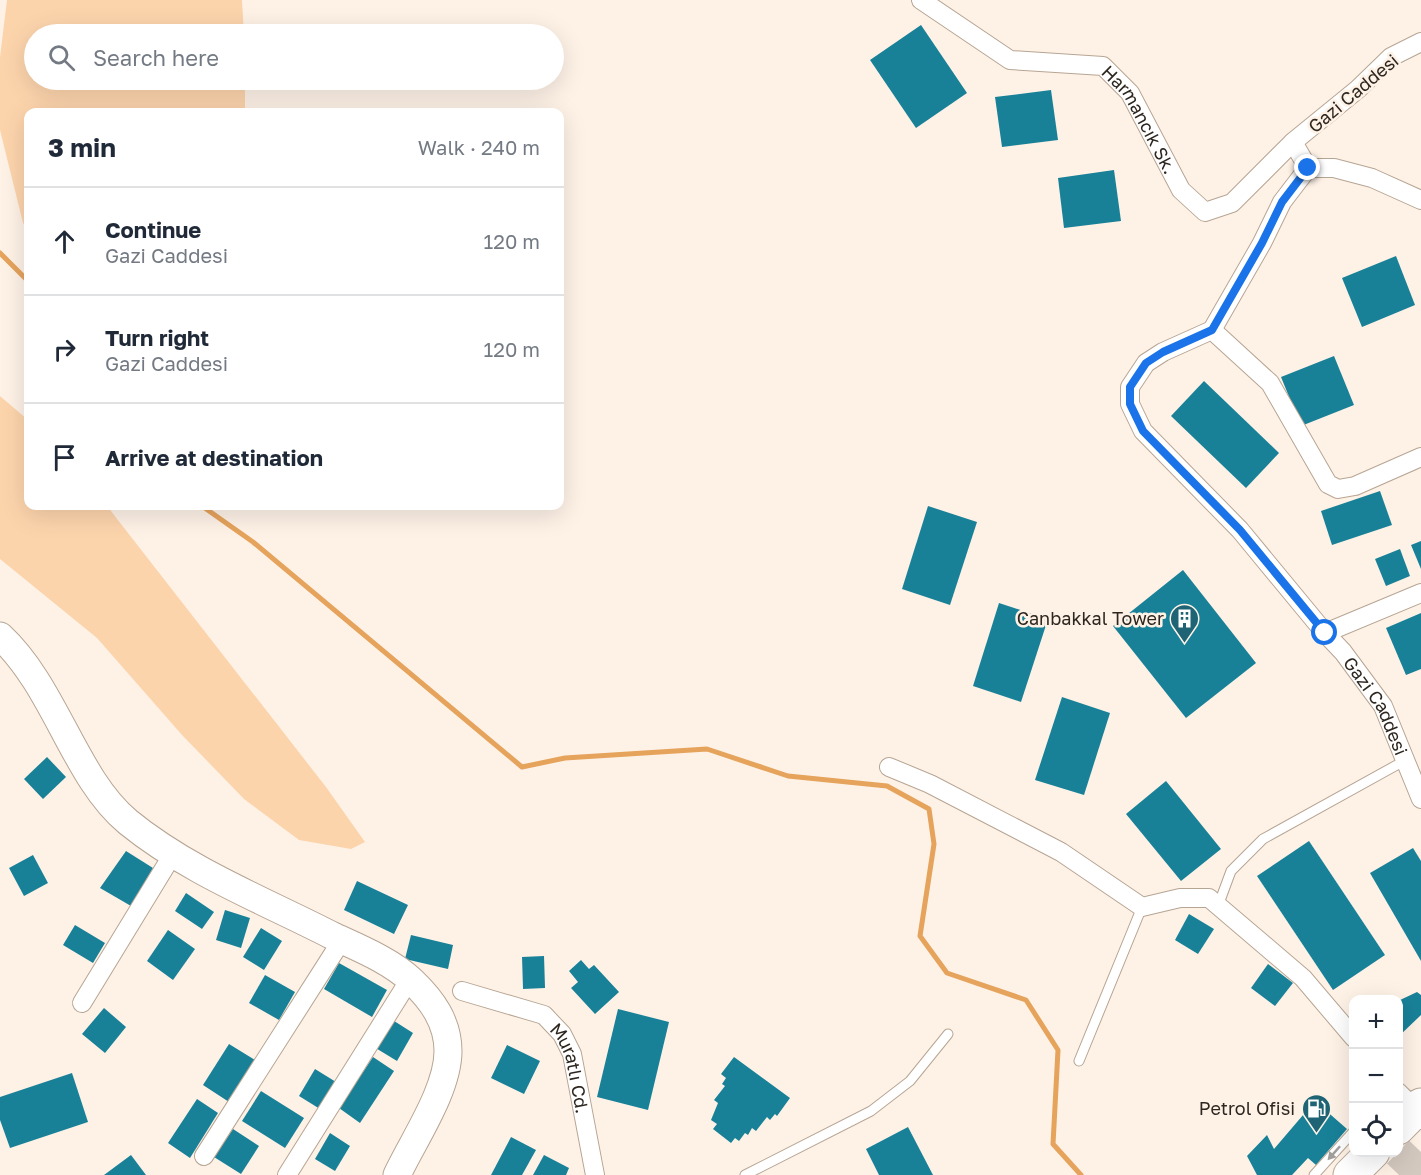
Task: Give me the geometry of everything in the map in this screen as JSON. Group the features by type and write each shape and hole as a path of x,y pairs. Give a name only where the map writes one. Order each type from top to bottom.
{"highway":[{"path":"1350,1175 1368,1157"}],"street":[{"name":"Harmancık Sk.","path":"921,0 1010,60 1103,66 1130,93 1181,190 1205,212 1232,203 1293,142"},
{"name":"Gazi Caddesi","path":"1308,168 1293,142 1358,89 1390,57 1421,42"},
{"path":"1421,200 1372,178 1334,168 1308,168 1282,202 1262,243 1212,330 1270,383 1329,484 1338,489 1355,486 1421,457"},
{"name":"Gazi Caddesi","path":"1212,330 1163,352 1146,363 1130,387 1130,404 1143,431 1240,530 1343,652 1383,706 1421,799"},
{"path":"1325,633 1421,593"},
{"path":"0,636 14,649 46,694 94,781 126,820 173,855 342,940 410,979 432,1001 445,1025 448,1050 445,1077 397,1175"},
{"path":"889,767 930,784 1061,852 1142,907 1180,898 1209,898 1303,978 1349,1033"},
{"path":"82,1003 173,855"},
{"path":"204,1156 342,940"},
{"path":"287,1175 410,979"},
{"name":"Muratlı Cd.","path":"462,991 544,1015 562,1034 572,1054 595,1175"}],"lane":[{"path":"1218,906 1231,871 1263,839 1404,761"},
{"path":"1079,1061 1142,907"},
{"path":"745,1175 871,1111 910,1081 948,1034"},
{"path":"1314,1175 1349,1136"}],"shaded area":[{"path":"7,0 242,0 243,24 24,24 24,90 245,90 245,108 24,108 24,224 0,130 0,57"},
{"path":"0,396 24,417 24,510 110,510 326,787 365,842 351,849 299,840 244,799 182,735 97,638 0,559"}],"building":[{"path":"921,25 967,93 916,128 870,60"},
{"path":"1051,90 1058,140 1002,147 995,97"},
{"path":"1114,170 1121,221 1064,228 1058,178"},
{"path":"1396,256 1415,305 1362,327 1342,278"},
{"path":"1334,356 1354,405 1301,426 1281,377"},
{"path":"1204,381 1279,453 1246,488 1171,416"},
{"path":"1380,491 1392,525 1332,545 1321,511"},
{"path":"928,506 977,522 950,605 902,589"},
{"path":"1421,541 1421,569 1411,545"},
{"path":"1400,549 1410,576 1386,586 1375,559"},
{"name":"Canbakkal Tower","path":"1183,570 1256,663 1186,718 1113,626"},
{"path":"999,603 1048,619 1021,702 973,686"},
{"path":"1421,613 1421,669 1406,675 1386,628"},
{"path":"1062,697 1110,713 1084,795 1035,780"},
{"path":"47,757 66,777 43,799 24,779"},
{"path":"1166,781 1221,849 1181,881 1126,814"},
{"path":"1309,841 1385,955 1333,990 1257,876"},
{"path":"1413,848 1421,861 1421,961 1370,873"},
{"path":"126,851 153,868 131,906 100,888"},
{"path":"33,855 48,883 24,896 9,868"},
{"path":"357,881 408,905 394,934 344,910"},
{"path":"186,893 214,912 202,929 175,911"},
{"path":"225,910 250,918 241,948 216,940"},
{"path":"1189,914 1214,929 1198,954 1175,940"},
{"path":"75,925 105,943 93,963 63,945"},
{"path":"261,928 282,941 264,970 243,957"},
{"path":"168,930 195,949 173,980 147,961"},
{"path":"411,935 453,945 448,969 405,959"},
{"path":"544,956 545,988 523,989 522,957"},
{"path":"581,960 589,969 594,965 619,992 595,1014 571,988 578,982 569,971"},
{"path":"339,963 387,990 372,1017 324,989"},
{"path":"1268,964 1293,983 1275,1006 1251,988"},
{"path":"265,975 295,992 279,1020 249,1003"},
{"path":"1417,992 1421,995 1421,1015 1403,1032 1403,999"},
{"path":"104,1008 126,1027 105,1053 82,1034"},
{"path":"618,1009 669,1022 648,1110 597,1097"},
{"path":"391,1019 413,1033 397,1061 374,1047"},
{"path":"229,1044 255,1060 229,1102 203,1085"},
{"path":"507,1045 540,1061 524,1094 491,1078"},
{"path":"373,1057 394,1071 360,1123 339,1108"},
{"path":"734,1057 790,1098 777,1116 775,1114 770,1120 767,1117 756,1131 752,1128 748,1135 745,1133 739,1141 735,1138 731,1143 713,1129 717,1124 711,1120 718,1103 714,1100 725,1086 722,1084 726,1078 721,1074"},
{"path":"315,1069 336,1082 320,1109 299,1096"},
{"path":"72,1073 88,1122 10,1148 0,1120 0,1097"},
{"path":"261,1091 304,1118 285,1148 242,1121"},
{"path":"197,1099 218,1113 190,1158 168,1143"},
{"path":"1315,1101 1347,1129 1316,1165 1308,1158 1292,1175 1257,1175 1247,1156 1267,1135 1274,1149"},
{"path":"908,1127 933,1175 879,1175 866,1149"},
{"path":"233,1129 259,1146 241,1174 214,1157"},
{"path":"330,1133 350,1146 335,1171 315,1159"},
{"path":"511,1137 536,1150 522,1175 491,1175"},
{"path":"131,1155 146,1175 104,1175"},
{"path":"544,1155 569,1168 566,1175 533,1175"}],"waterway":[{"path":"0,253 24,277"},
{"path":"208,510 253,542 522,767 565,758 707,749 788,776 887,786 929,809 934,844 920,936 947,973 1026,1000 1058,1050 1053,1144 1081,1175"}],"tunnel":[{"path":"1399,1175 1421,1152"}],"place":[{"name":"Canbakkal Tower","path":"1185,644"},
{"name":"Petrol Ofisi","path":"1316,1134"}],"route":[{"path":"1308,168 1282,202 1262,243 1212,330 1163,352 1146,363 1130,387 1130,404 1143,431 1240,530 1325,633"}]}
